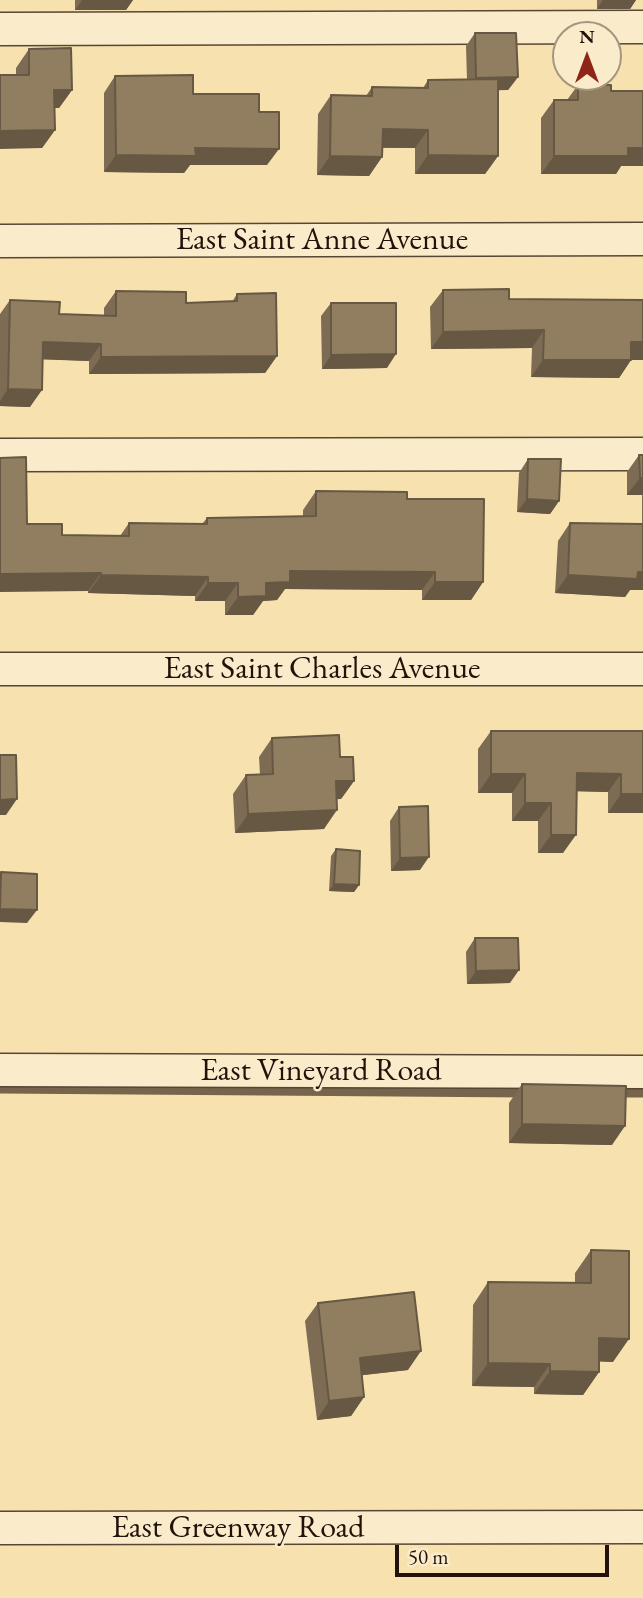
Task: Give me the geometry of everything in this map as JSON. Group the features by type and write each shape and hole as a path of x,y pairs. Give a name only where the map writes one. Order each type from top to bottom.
{"street":[{"path":"0,29 643,27"},
{"name":"East Saint Anne Avenue","path":"0,242 643,239"},
{"path":"0,455 643,454"},
{"name":"East Saint Charles Avenue","path":"0,669 643,669"},
{"name":"East Vineyard Road","path":"0,1070 643,1072"},
{"name":"East Greenway Road","path":"0,1528 643,1527"}],"building":[{"path":"475,33 516,33 518,77 476,78"},
{"path":"71,48 72,90 54,90 55,130 0,131 0,75 29,75 29,49"},
{"path":"193,75 193,94 259,94 259,112 279,112 279,149 195,148 196,156 116,155 115,76"},
{"path":"498,79 498,156 428,155 428,130 383,129 382,157 330,156 331,95 372,96 372,87 428,88 428,80"},
{"path":"578,91 643,91 643,148 628,148 628,156 554,156 554,100 578,100"},
{"path":"509,289 509,299 643,300 643,342 631,342 631,360 543,360 544,330 443,332 443,290"},
{"path":"116,291 186,292 186,303 237,301 237,294 276,293 277,356 101,357 101,344 43,342 42,390 8,389 10,300 60,302 59,314 116,316"},
{"path":"331,303 396,303 396,354 331,355"},
{"path":"639,455 643,455 643,478 640,478"},
{"path":"26,457 27,524 62,524 62,535 129,536 129,523 207,524 207,518 316,516 316,491 407,492 407,499 484,499 483,582 435,582 435,572 290,571 290,582 266,583 266,596 238,597 238,583 208,583 208,577 101,573 0,574 0,458"},
{"path":"528,459 561,459 559,501 527,499"},
{"path":"570,523 643,524 643,572 638,572 637,579 568,575"},
{"path":"491,731 643,731 643,794 621,794 621,774 577,773 576,835 551,835 551,803 525,803 525,774 491,774"},
{"path":"339,735 340,757 353,757 354,781 336,781 337,810 248,814 246,775 273,774 272,738"},
{"path":"0,755 16,755 17,799 0,800"},
{"path":"428,806 429,857 400,858 399,807"},
{"path":"336,849 360,851 359,885 334,884"},
{"path":"1,872 37,874 37,910 0,909"},
{"path":"475,938 518,938 519,970 476,971"},
{"path":"522,1084 626,1086 625,1126 522,1124"},
{"path":"591,1250 629,1251 629,1339 599,1338 599,1372 550,1371 550,1364 488,1363 488,1282 591,1283"},
{"path":"414,1292 421,1351 360,1358 364,1397 329,1401 318,1303"}],"waterway":[{"path":"0,1089 527,1093"},
{"path":"614,1093 643,1093"}]}
